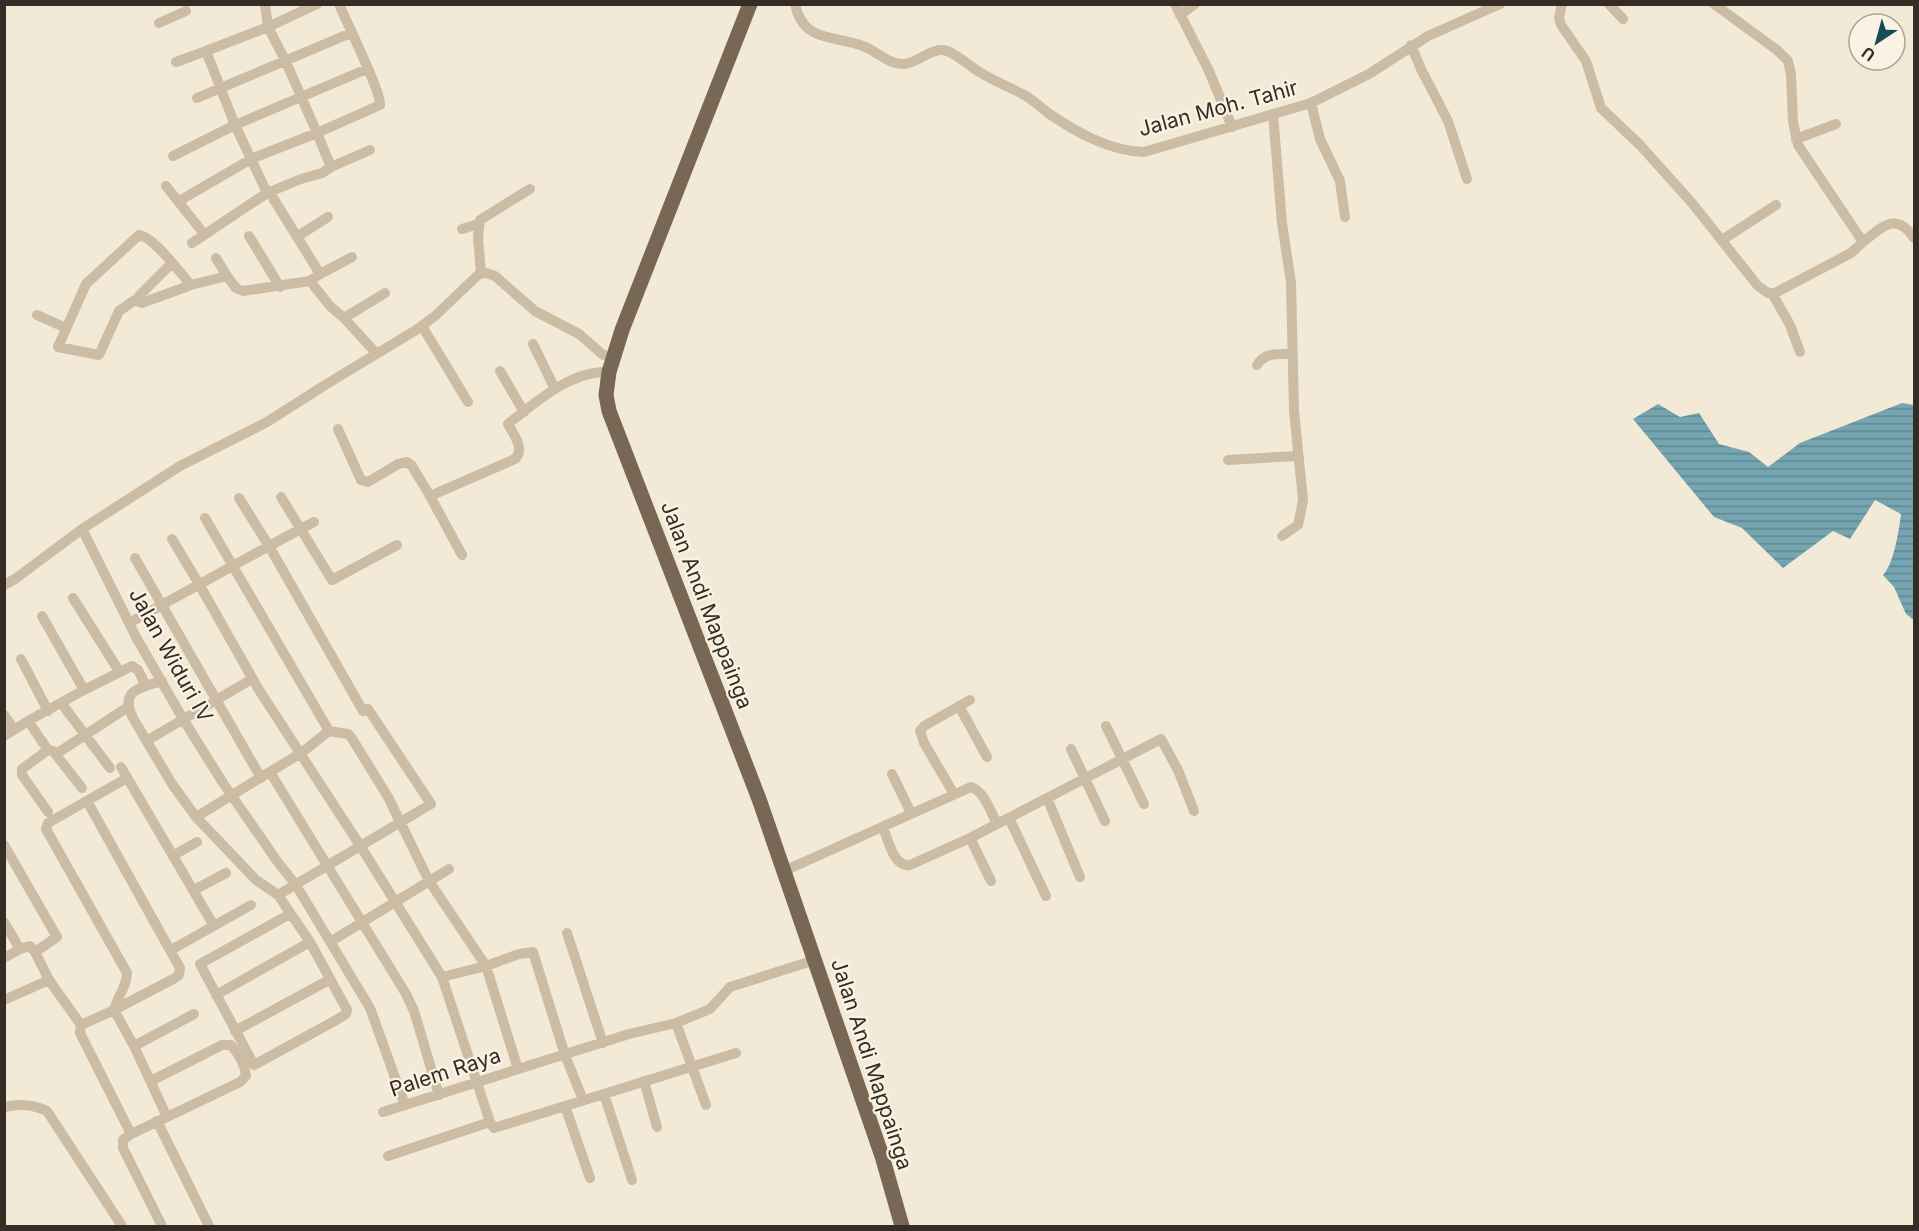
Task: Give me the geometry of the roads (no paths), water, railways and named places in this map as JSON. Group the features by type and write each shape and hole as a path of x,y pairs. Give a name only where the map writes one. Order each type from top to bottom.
{"main road":[{"name":"Jalan Andi Mappainga","path":"750,4 622,330 611,366 607,403 614,426 714,678 784,871 882,1156 902,1227"}],"street":[{"path":"265,4 268,27 286,62 331,167"},
{"path":"177,62 268,27 296,9 317,4"},
{"path":"179,201 253,158 380,105 381,101 339,4"},
{"name":"Jalan Moh. Tahir","path":"795,4 801,21 811,31 826,38 861,45 896,63 914,62 935,51 945,50 980,73 1029,98 1069,126 1112,146 1144,152 1311,103 1369,74 1428,36 1500,4"},
{"path":"1195,4 1177,10 1209,71 1232,127"},
{"path":"1562,4 1559,18 1561,25 1586,61 1601,108 1640,145 1692,203 1764,292 1772,293 1837,261 1855,250 1883,225 1898,224 1905,227 1914,238"},
{"path":"1609,4 1623,19"},
{"path":"1714,4 1777,50 1788,62 1791,74 1793,122 1801,152 1863,242"},
{"path":"159,23 186,11"},
{"path":"197,98 351,33"},
{"path":"1412,45 1421,69 1448,121 1467,179"},
{"path":"206,51 220,88 270,195 320,274"},
{"path":"173,156 236,124 367,69"},
{"path":"1311,103 1320,139 1340,181 1345,217"},
{"path":"1273,114 1282,223 1291,283 1297,456 1303,500 1298,525 1282,536"},
{"path":"1796,139 1836,124"},
{"path":"192,243 270,195 301,179 322,173 370,150"},
{"path":"166,186 204,234"},
{"path":"481,273 478,224 482,217 530,189"},
{"path":"1722,240 1776,205"},
{"path":"298,236 328,217"},
{"path":"462,230 478,224"},
{"path":"172,263 147,286 138,298 119,311 99,355 58,347 86,284 136,237 141,235 146,237 172,263 191,285"},
{"path":"249,236 280,287"},
{"path":"216,258 236,288 243,291 310,281 352,257"},
{"path":"4,585 82,529 200,454 267,422 423,326 473,278 481,273 495,276 535,311 579,334 602,354 611,366 555,389 508,424 520,449 517,457 430,496"},
{"path":"138,298 142,303 191,285 227,276"},
{"path":"310,281 330,306 376,353"},
{"path":"344,318 385,293"},
{"path":"1772,293 1790,325 1800,352"},
{"path":"37,315 66,328"},
{"path":"423,326 468,402"},
{"path":"533,344 555,389"},
{"path":"1257,365 1266,355 1292,354"},
{"path":"500,371 524,412"},
{"path":"338,429 361,480 368,482 398,464 407,462 412,466 462,555"},
{"path":"1228,460 1297,456"},
{"path":"281,496 332,580 397,545"},
{"path":"239,498 363,711 368,709 432,804 278,895"},
{"path":"205,518 329,731"},
{"path":"129,623 315,522"},
{"name":"Jalan Widuri IV","path":"82,529 129,623 183,719 232,796 296,885 374,1017 405,1105"},
{"path":"171,539 200,584 252,679 362,847 442,977 479,1083 490,1122 494,1128 736,1053"},
{"path":"135,558 217,700 362,921 406,994 414,1011 439,1095"},
{"path":"73,598 119,672"},
{"path":"42,616 84,690"},
{"path":"21,659 48,711"},
{"path":"4,715 9,733 84,690 135,666 146,686"},
{"path":"148,740 252,679"},
{"path":"162,681 133,691 128,707 85,734 24,766 21,771 48,817 46,829 48,834 127,973 126,982 114,1010 151,1081 162,1119 209,1227"},
{"path":"954,794 924,743 920,731 924,726 970,700"},
{"path":"62,704 85,734 127,778 214,927"},
{"path":"959,706 987,757"},
{"path":"128,707 172,784 195,817 256,879 278,895 310,942 347,1010 346,1014 338,1020 254,1065 200,964 290,914"},
{"path":"28,722 82,788"},
{"path":"1106,726 1144,804"},
{"path":"195,817 301,753 329,731 348,734 388,797 429,881 486,966 518,1069"},
{"path":"883,827 898,862 905,866 927,859 970,838 1161,739 1178,770 1194,811"},
{"path":"1071,750 1106,821"},
{"path":"892,774 911,813"},
{"path":"48,817 87,801 127,778"},
{"path":"784,871 971,787 975,788 984,798 997,824"},
{"path":"1047,798 1080,877"},
{"path":"81,1025 178,975 180,968 87,801"},
{"path":"1009,818 1046,896"},
{"path":"970,838 991,881"},
{"path":"174,855 197,842"},
{"path":"4,845 56,933 55,939 35,952"},
{"path":"330,942 449,869"},
{"path":"194,890 226,873"},
{"path":"171,950 251,905"},
{"path":"4,922 20,949"},
{"path":"567,933 603,1042"},
{"path":"216,995 310,942"},
{"path":"4,958 30,946 35,952 49,980 81,1025 81,1038 131,1134"},
{"path":"442,977 531,951 534,954 565,1055 583,1100"},
{"name":"Palem Raya","path":"383,1112 603,1042 676,1023 710,1009 730,987 815,960"},
{"path":"4,1000 49,980"},
{"path":"235,1031 329,980"},
{"path":"134,1046 194,1014"},
{"path":"676,1023 706,1105"},
{"path":"151,1081 222,1045 231,1045 234,1048 246,1076 240,1082 131,1134 123,1140 123,1148 162,1227"},
{"path":"644,1081 657,1127"},
{"path":"604,1094 632,1180"},
{"path":"4,1107 26,1105 47,1111 121,1226"},
{"path":"565,1106 590,1178"},
{"path":"388,1156 490,1122"}],"water":[{"path":"1902,403 1914,405 1914,620 1906,614 1894,587 1883,575 1893,555 1901,514 1875,500 1850,539 1833,531 1783,568 1742,528 1714,517 1633,419 1658,404 1680,417 1699,413 1719,444 1749,452 1768,467 1800,443"}]}
